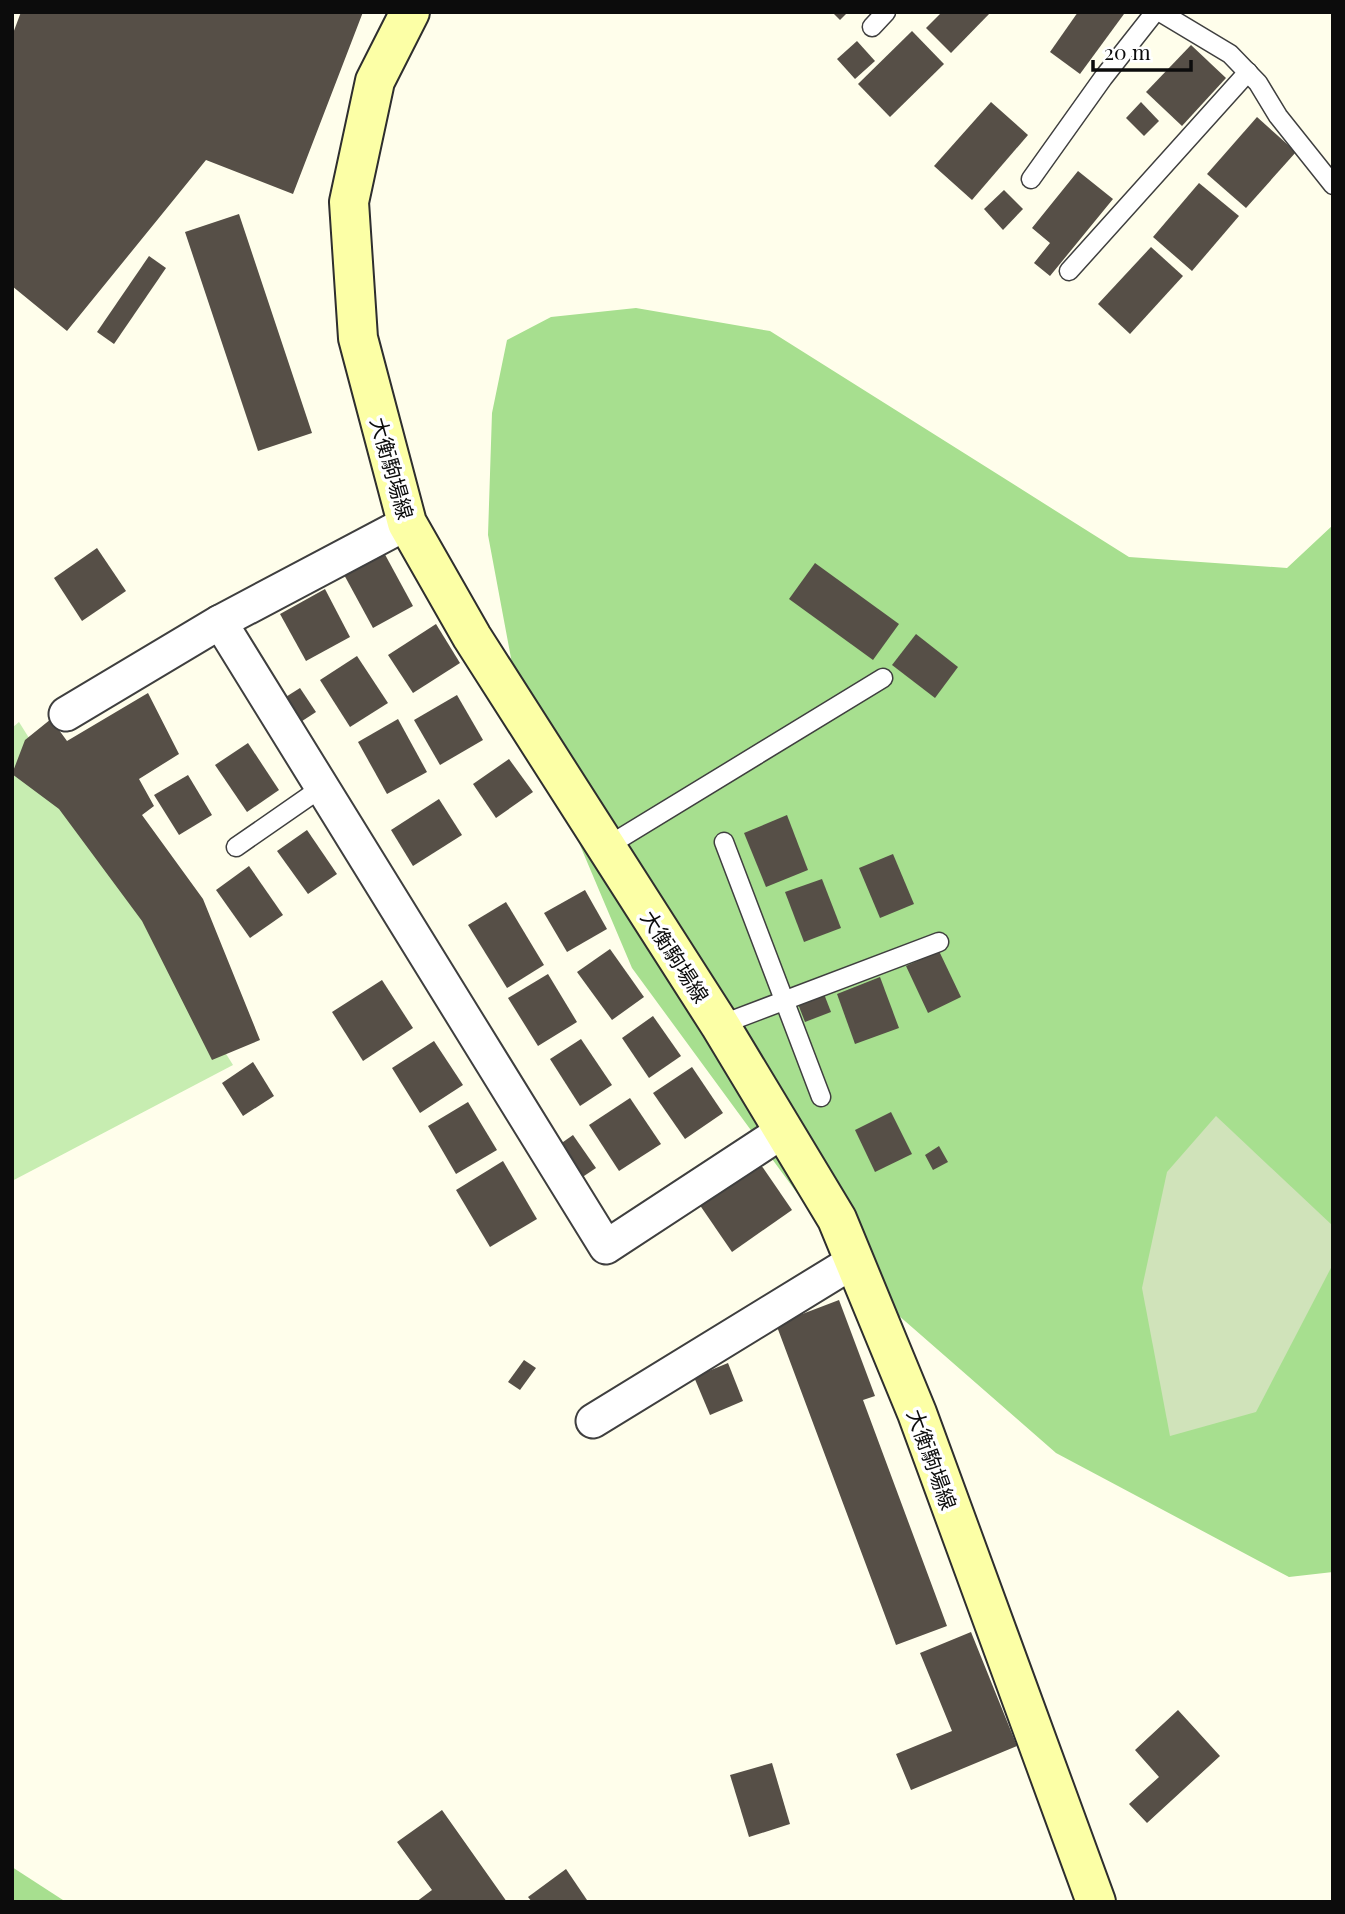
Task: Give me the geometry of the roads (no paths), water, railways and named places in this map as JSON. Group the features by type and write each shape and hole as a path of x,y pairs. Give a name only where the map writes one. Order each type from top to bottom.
{"main road":[{"name":"大衡駒場線","path":"410,12 375,81 349,202 358,338 407,523 472,637 720,1025 837,1219 917,1413 1096,1902"}],"street":[{"path":"66,715 220,622 407,523"},
{"path":"220,622 606,1247 783,1131"},
{"path":"593,1421 854,1261"}],"lane":[{"path":"872,27 886,12"},
{"path":"1031,179 1158,12 1230,54 1248,72 1333,185"},
{"path":"1069,271 1248,72"},
{"path":"606,847 883,678"},
{"path":"236,847 321,788"},
{"path":"724,842 821,1097"},
{"path":"720,1025 939,942"}]}
